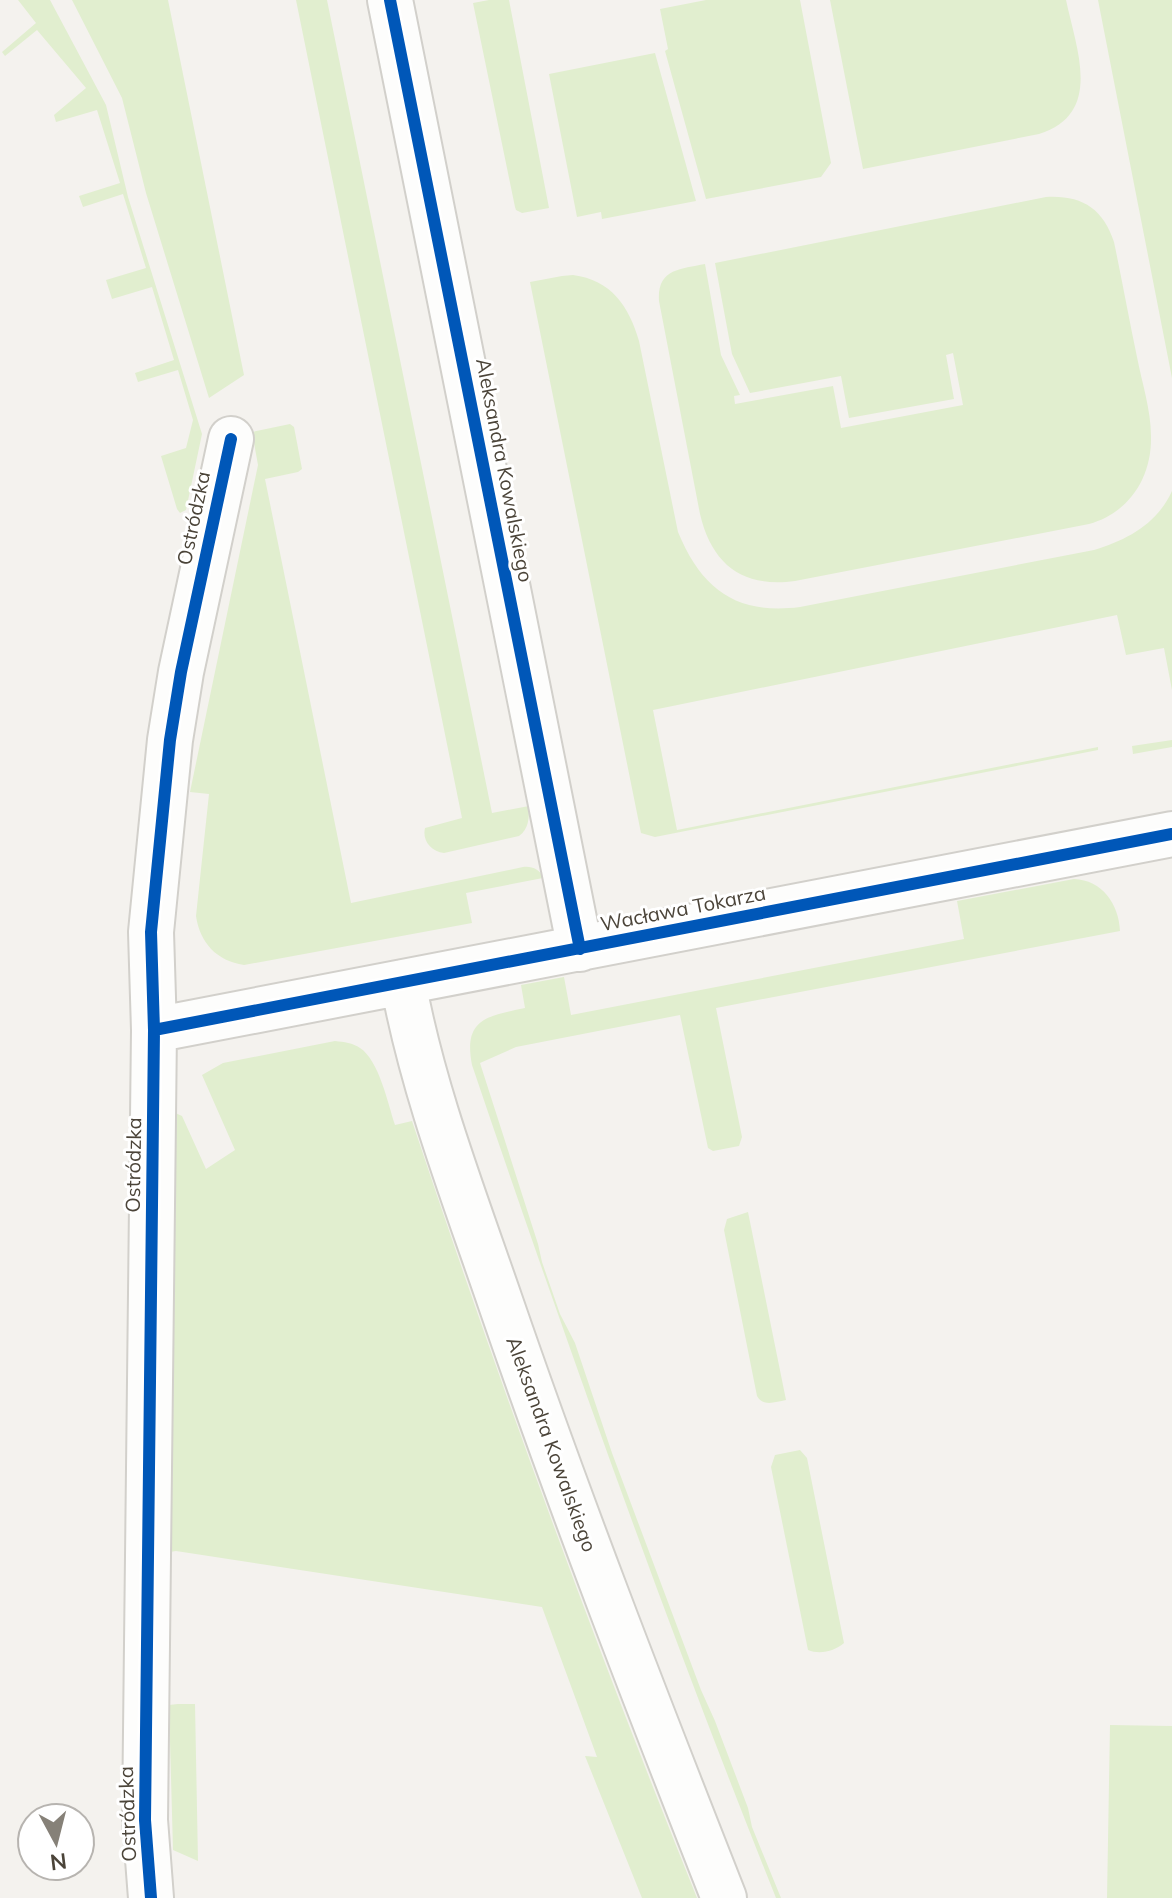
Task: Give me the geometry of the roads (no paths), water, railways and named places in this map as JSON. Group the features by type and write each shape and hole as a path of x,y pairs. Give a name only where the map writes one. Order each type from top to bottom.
{"street":[{"name":"Aleksandra Kowalskiego","path":"390,0 580,949"},
{"name":"Ostródzka","path":"151,1898 145,1820 154,1030 151,932 170,740 181,672 231,439"},
{"name":"Wacława Tokarza","path":"154,1030 1172,834"},
{"name":"Aleksandra Kowalskiego","path":"403,982 415,1042 430,1093 516,1349 724,1898"}]}
